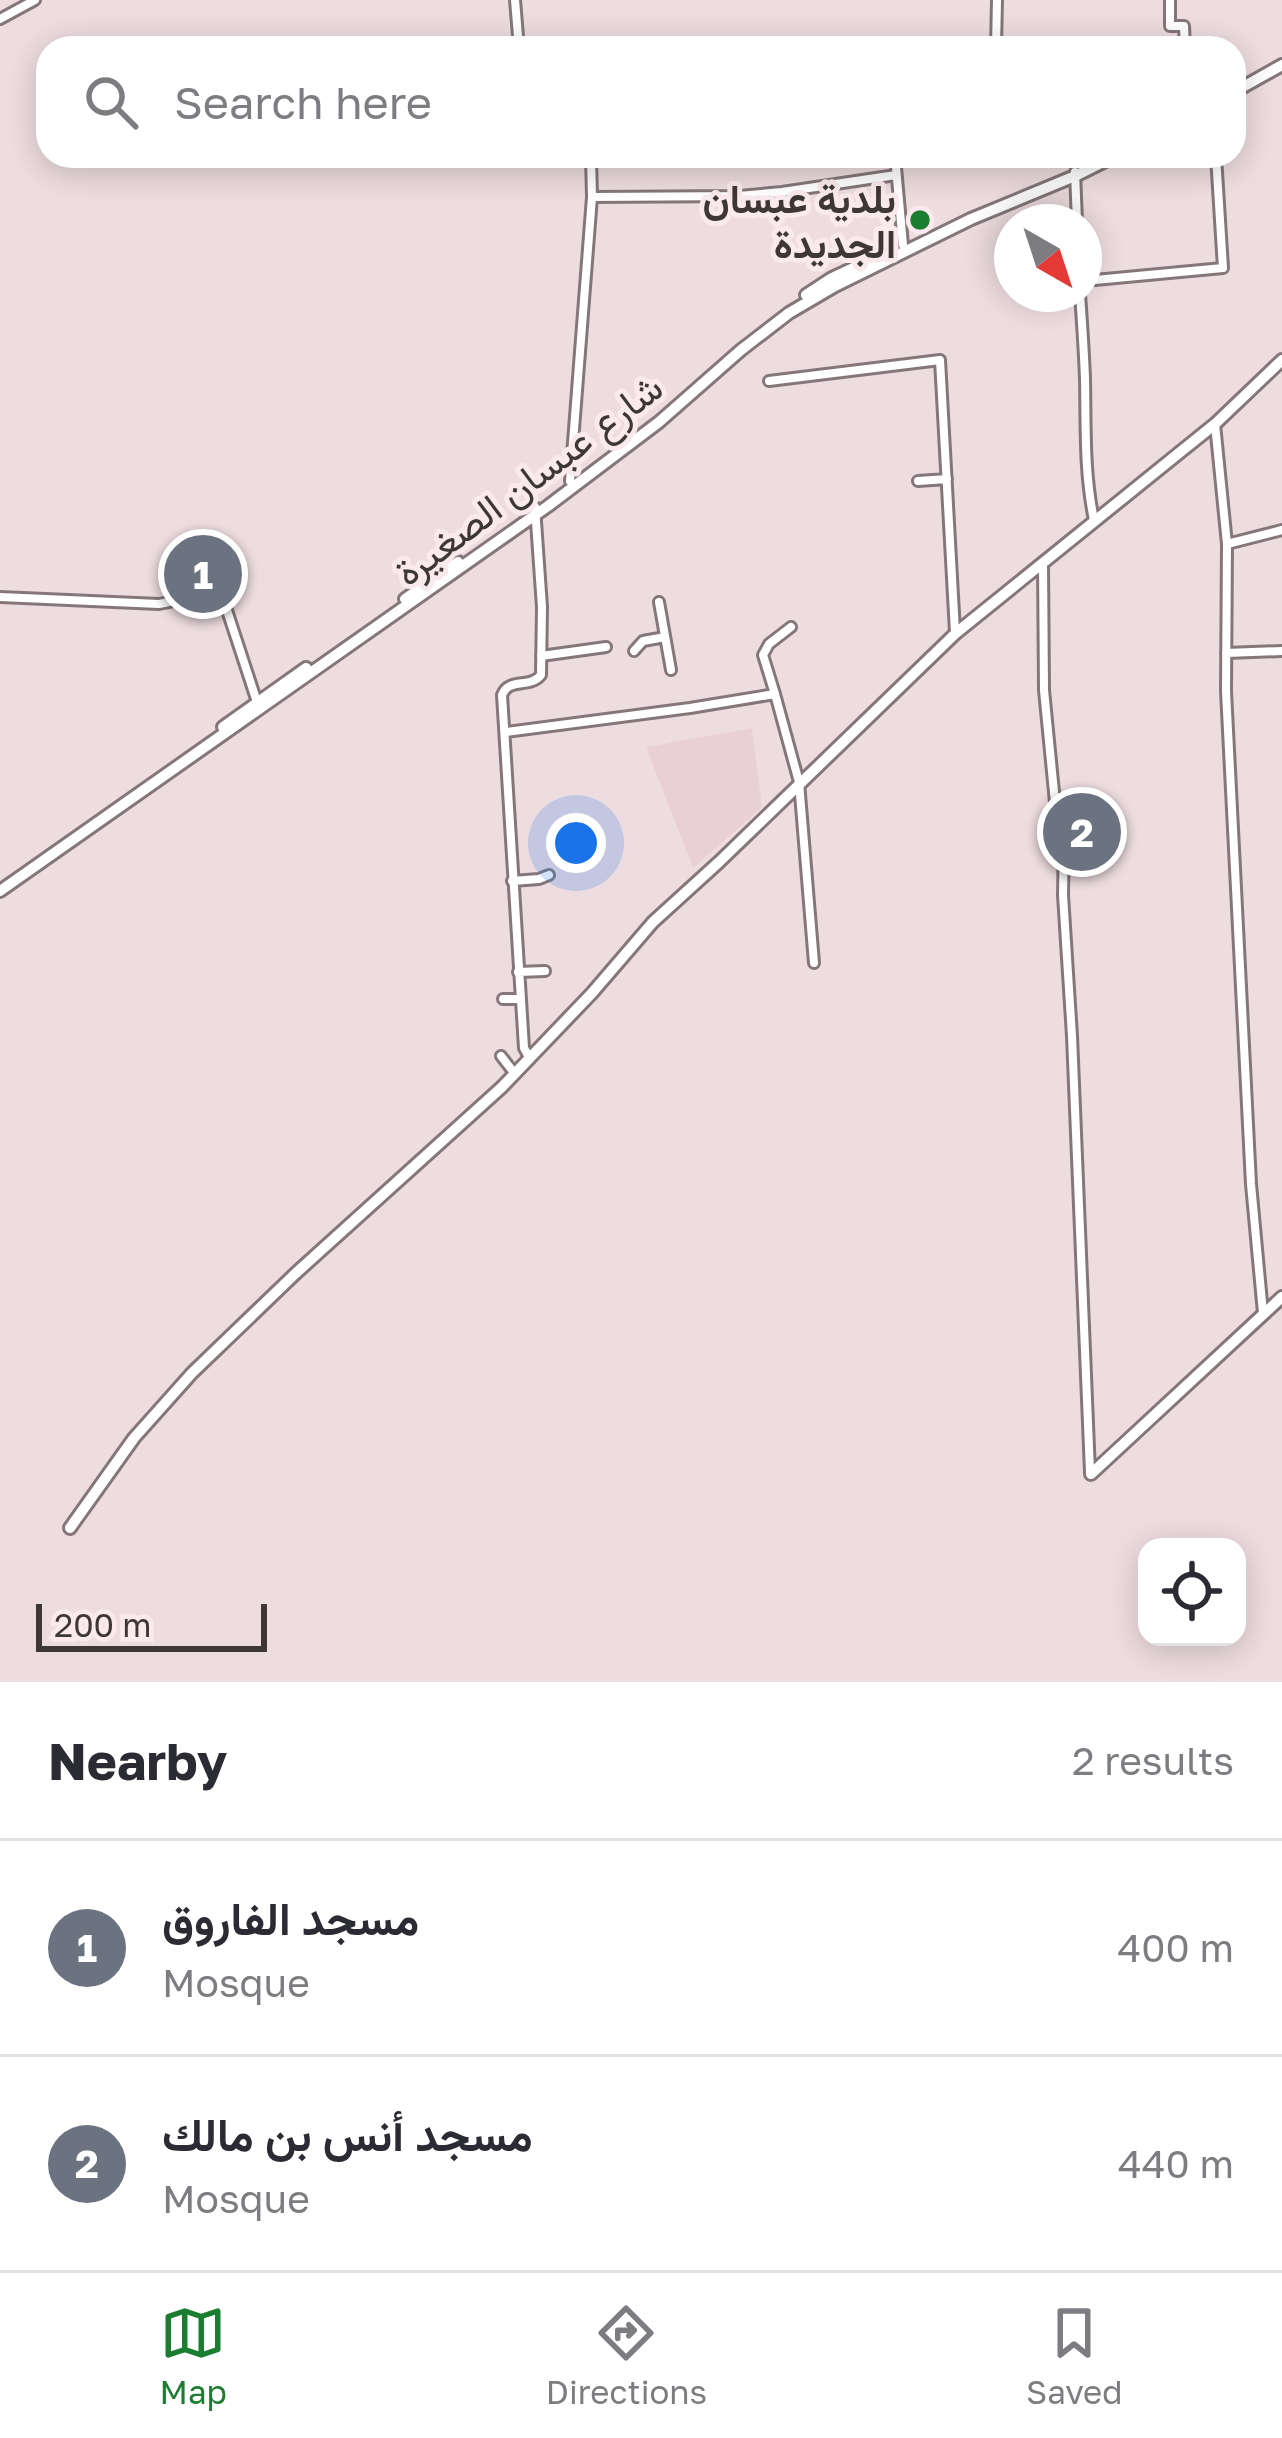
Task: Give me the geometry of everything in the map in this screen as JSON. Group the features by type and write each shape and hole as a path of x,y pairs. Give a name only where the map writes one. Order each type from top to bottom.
{"street":[{"path":"0,19 34,0"},
{"path":"515,0 518,36"},
{"path":"996,36 997,0"},
{"path":"1169,0 1170,26 1184,26 1184,36"},
{"path":"1246,82 1282,62"},
{"path":"570,481 591,168"},
{"path":"896,168 903,245"},
{"name":"شارع عبسان الصغيرة","path":"0,889 257,703 535,512 826,281 993,203 1083,168"},
{"name":"شارع عبسان الصغيرة","path":"0,889 649,430 789,314 846,280 1086,168"},
{"path":"1102,279 1222,268 1217,168"},
{"path":"1075,173 1076,204"},
{"path":"592,196 739,196 896,175"},
{"path":"1081,312 1084,436 1094,520"},
{"path":"769,380 940,360 956,633"},
{"path":"70,1528 134,1438 192,1373 515,1074 653,922 956,633 1215,424 1282,360"},
{"path":"1215,424 1227,544 1226,691 1251,1184 1264,1314"},
{"path":"918,481 947,479"},
{"path":"530,1059 524,1048 518,972 503,692 511,685 538,680 542,671 535,512"},
{"path":"1227,544 1282,530"},
{"path":"1043,562 1044,690 1059,842 1064,842 1063,910 1090,1474"},
{"path":"0,597 159,604 221,592 257,703"},
{"path":"658,602 671,670"},
{"path":"791,627 763,655 799,782 814,963"},
{"path":"634,652 643,641 665,638"},
{"path":"541,656 606,647"},
{"path":"1226,653 1282,651"},
{"path":"506,732 775,694"},
{"path":"512,880 549,874"},
{"path":"518,972 545,970"},
{"path":"503,999 521,999"},
{"path":"501,1056 515,1074"},
{"path":"1090,1474 1282,1297"}],"shaded area":[{"path":"752,728 762,807 693,868 646,747"}],"place":[{"name":"بلدية عبسان الجديدة","path":"920,220"},
{"name":"مسجد الفاروق","path":"203,574"},
{"name":"مسجد أنس بن مالك","path":"1082,832"}]}
